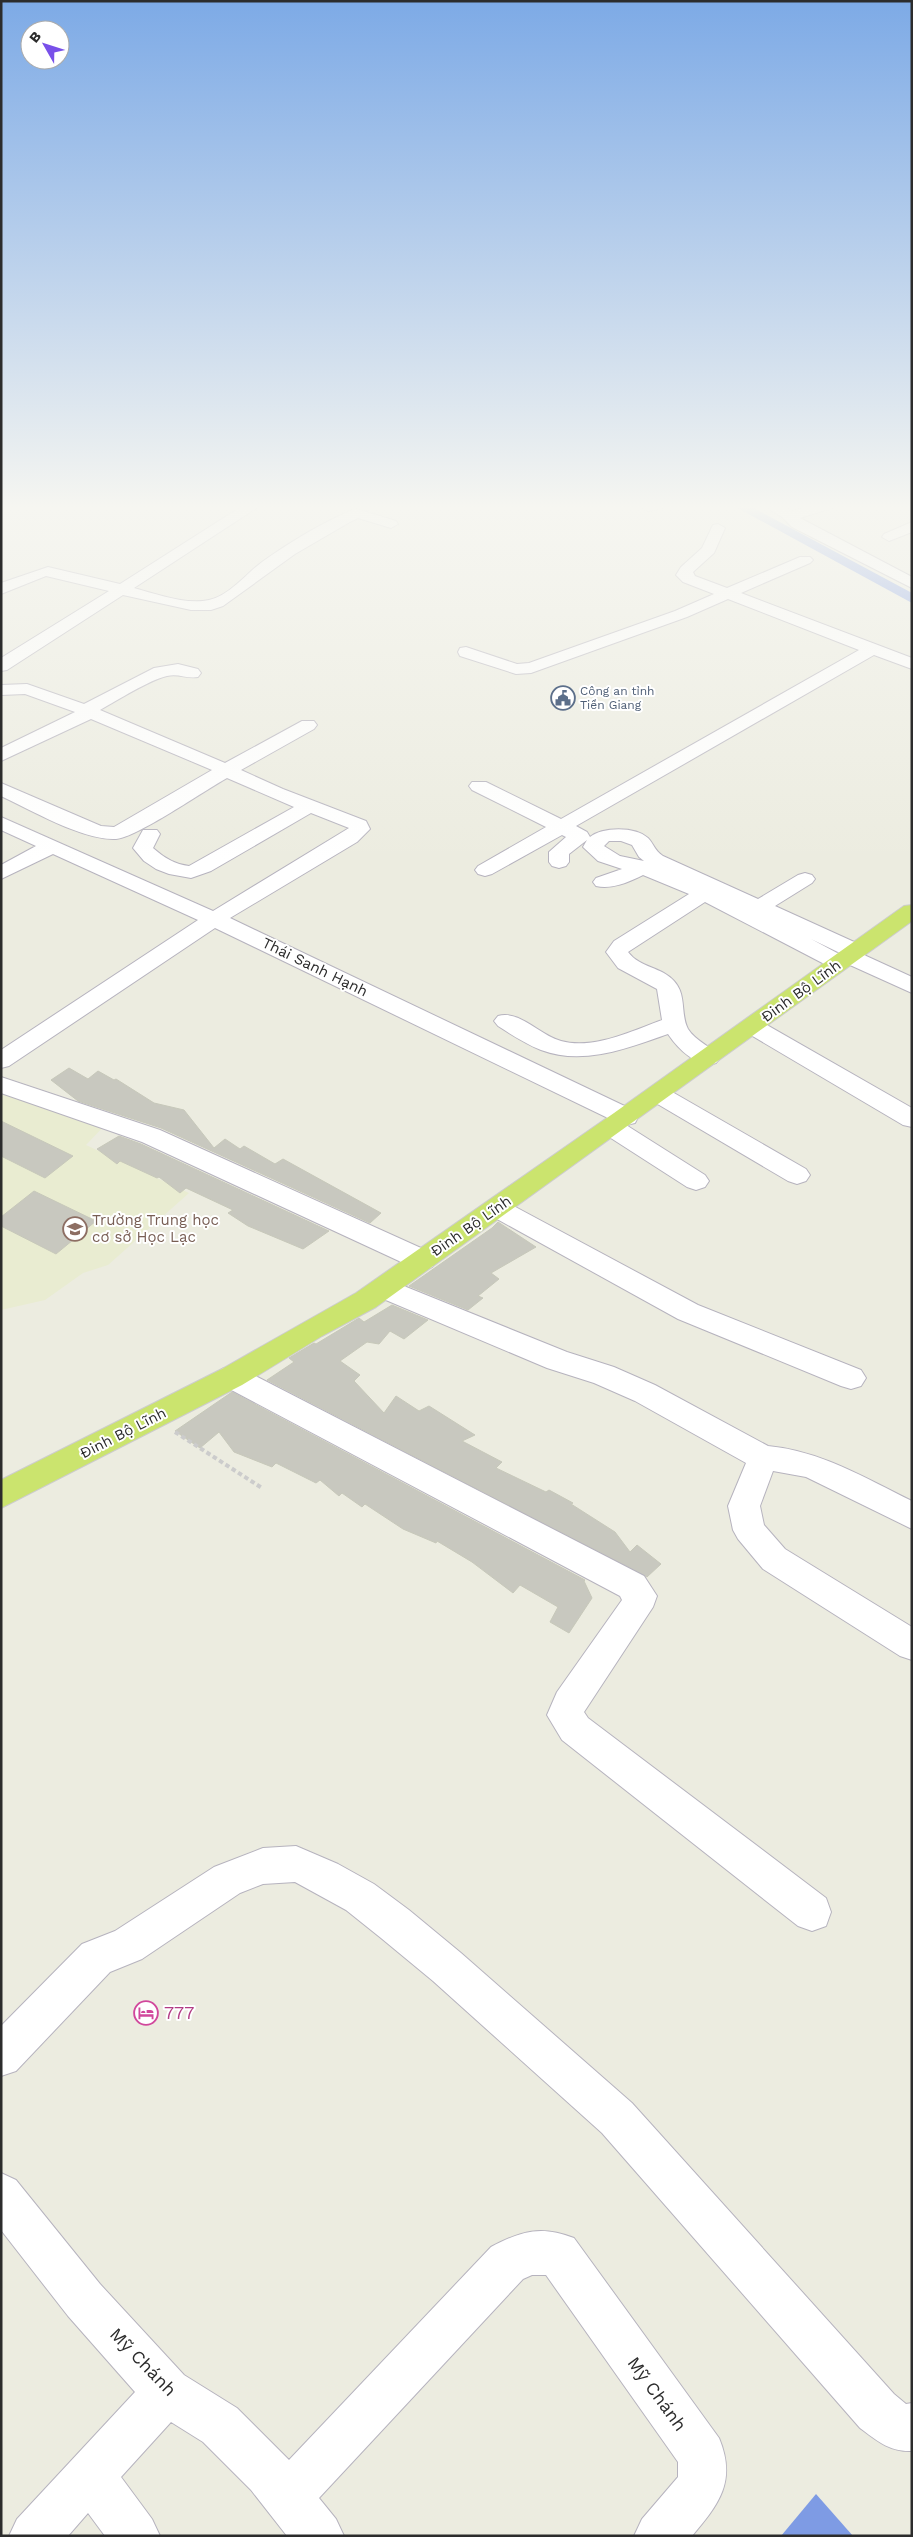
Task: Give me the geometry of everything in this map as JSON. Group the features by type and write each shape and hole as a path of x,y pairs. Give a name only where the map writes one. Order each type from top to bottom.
{"main road":[{"name":"Đinh Bộ Lĩnh","path":"1,1496 232,1377 384,1288 912,911"}],"street":[{"path":"1,666 68,623"},
{"path":"466,652 516,669 531,668 655,623"},
{"path":"806,623 912,664"},
{"path":"485,870 873,649"},
{"path":"1,755 160,672 178,669 192,673"},
{"path":"1,690 9,688 27,689 88,711 309,806 359,825 359,832 214,919 1,1061"},
{"path":"1,789 98,832 108,834 129,828 226,770 308,725"},
{"path":"479,786 587,840 597,852 638,861 709,890 912,986"},
{"path":"150,834 143,848 145,852 161,863 182,872 191,872 204,867 309,806"},
{"name":"Thái Sanh Hạnh","path":"1,823 214,919 619,1122 696,1181"},
{"path":"559,862 559,852 587,840"},
{"path":"1,873 52,846"},
{"path":"603,882 620,878 638,861"},
{"path":"752,911 805,880"},
{"path":"708,1058 692,1047 674,1024 670,995 666,985 630,966 620,958 617,952 622,946 709,890"},
{"path":"506,1021 564,1049 581,1049 632,1038 674,1024"},
{"path":"752,1026 912,1119"},
{"path":"1,1085 151,1136 422,1260"},
{"path":"658,1094 797,1175"},
{"path":"497,1208 688,1312 851,1378"},
{"path":"384,1288 557,1360 604,1375 646,1393 763,1458 787,1460 812,1466 912,1516"},
{"path":"232,1377 632,1586 640,1596 636,1608 569,1703 565,1716 575,1729 812,1912"},
{"path":"763,1458 744,1506 750,1530 774,1559 912,1645"},
{"path":"1,2056 96,1958 128,1945 227,1880 263,1866 296,1864 325,1877 360,1897 396,1924 617,2118 877,2411 899,2428 912,2427"},
{"name":"Mỹ Chánh","path":"1,2195 84,2300 167,2392 220,2425 268,2473 319,2536"},
{"name":"Mỹ Chánh","path":"287,2497 507,2263 524,2253 539,2250 558,2254 702,2455 703,2474 698,2490 659,2536"},
{"path":"34,2536 167,2392"},
{"path":"90,2475 135,2536"}],"path":[{"path":"152,1418 262,1488"}],"shaded area":[{"name":"Trường Trung học cơ sở Học Lạc","path":"1,1094 105,1125 86,1145 189,1193 108,1265 83,1273 45,1300 1,1310"}],"water":[{"path":"816,2494 853,2536 781,2536"}],"building":[{"path":"69,1068 88,1079 98,1071 114,1080 116,1079 154,1103 184,1110 214,1148 225,1139 240,1149 244,1146 275,1164 283,1159 381,1213 370,1223 161,1128 78,1101 51,1080"},
{"path":"1,1121 73,1156 45,1178 1,1156"},
{"path":"119,1136 141,1144 329,1231 303,1249 248,1226 228,1213 233,1210 186,1188 180,1193 159,1177 157,1178 120,1161 117,1164 97,1149"},
{"path":"34,1191 96,1221 56,1254 1,1226 1,1217"},
{"path":"498,1222 536,1247 491,1273 499,1279 478,1296 483,1298 468,1310 409,1286 492,1228"},
{"path":"392,1305 428,1320 404,1339 390,1331 379,1344 367,1342 340,1361 360,1375 354,1381 384,1413 396,1396 419,1411 429,1406 475,1435 462,1441 502,1462 496,1468 546,1492 549,1490 573,1503 571,1504 615,1532 630,1552 637,1545 661,1564 647,1577 267,1380 294,1362 289,1358 314,1343 316,1344 359,1318 364,1322"},
{"path":"232,1392 585,1580 592,1598 569,1633 550,1622 558,1607 520,1585 513,1593 472,1562 437,1541 436,1543 403,1529 365,1504 362,1507 342,1493 339,1496 320,1480 316,1483 276,1463 272,1467 234,1452 219,1432 200,1448 175,1431"}],"place":[{"name":"Công an tỉnh Tiền Giang","path":"563,698"},
{"name":"Trường Trung học cơ sở Học Lạc","path":"75,1229"},
{"name":"777","path":"146,2013"}]}
